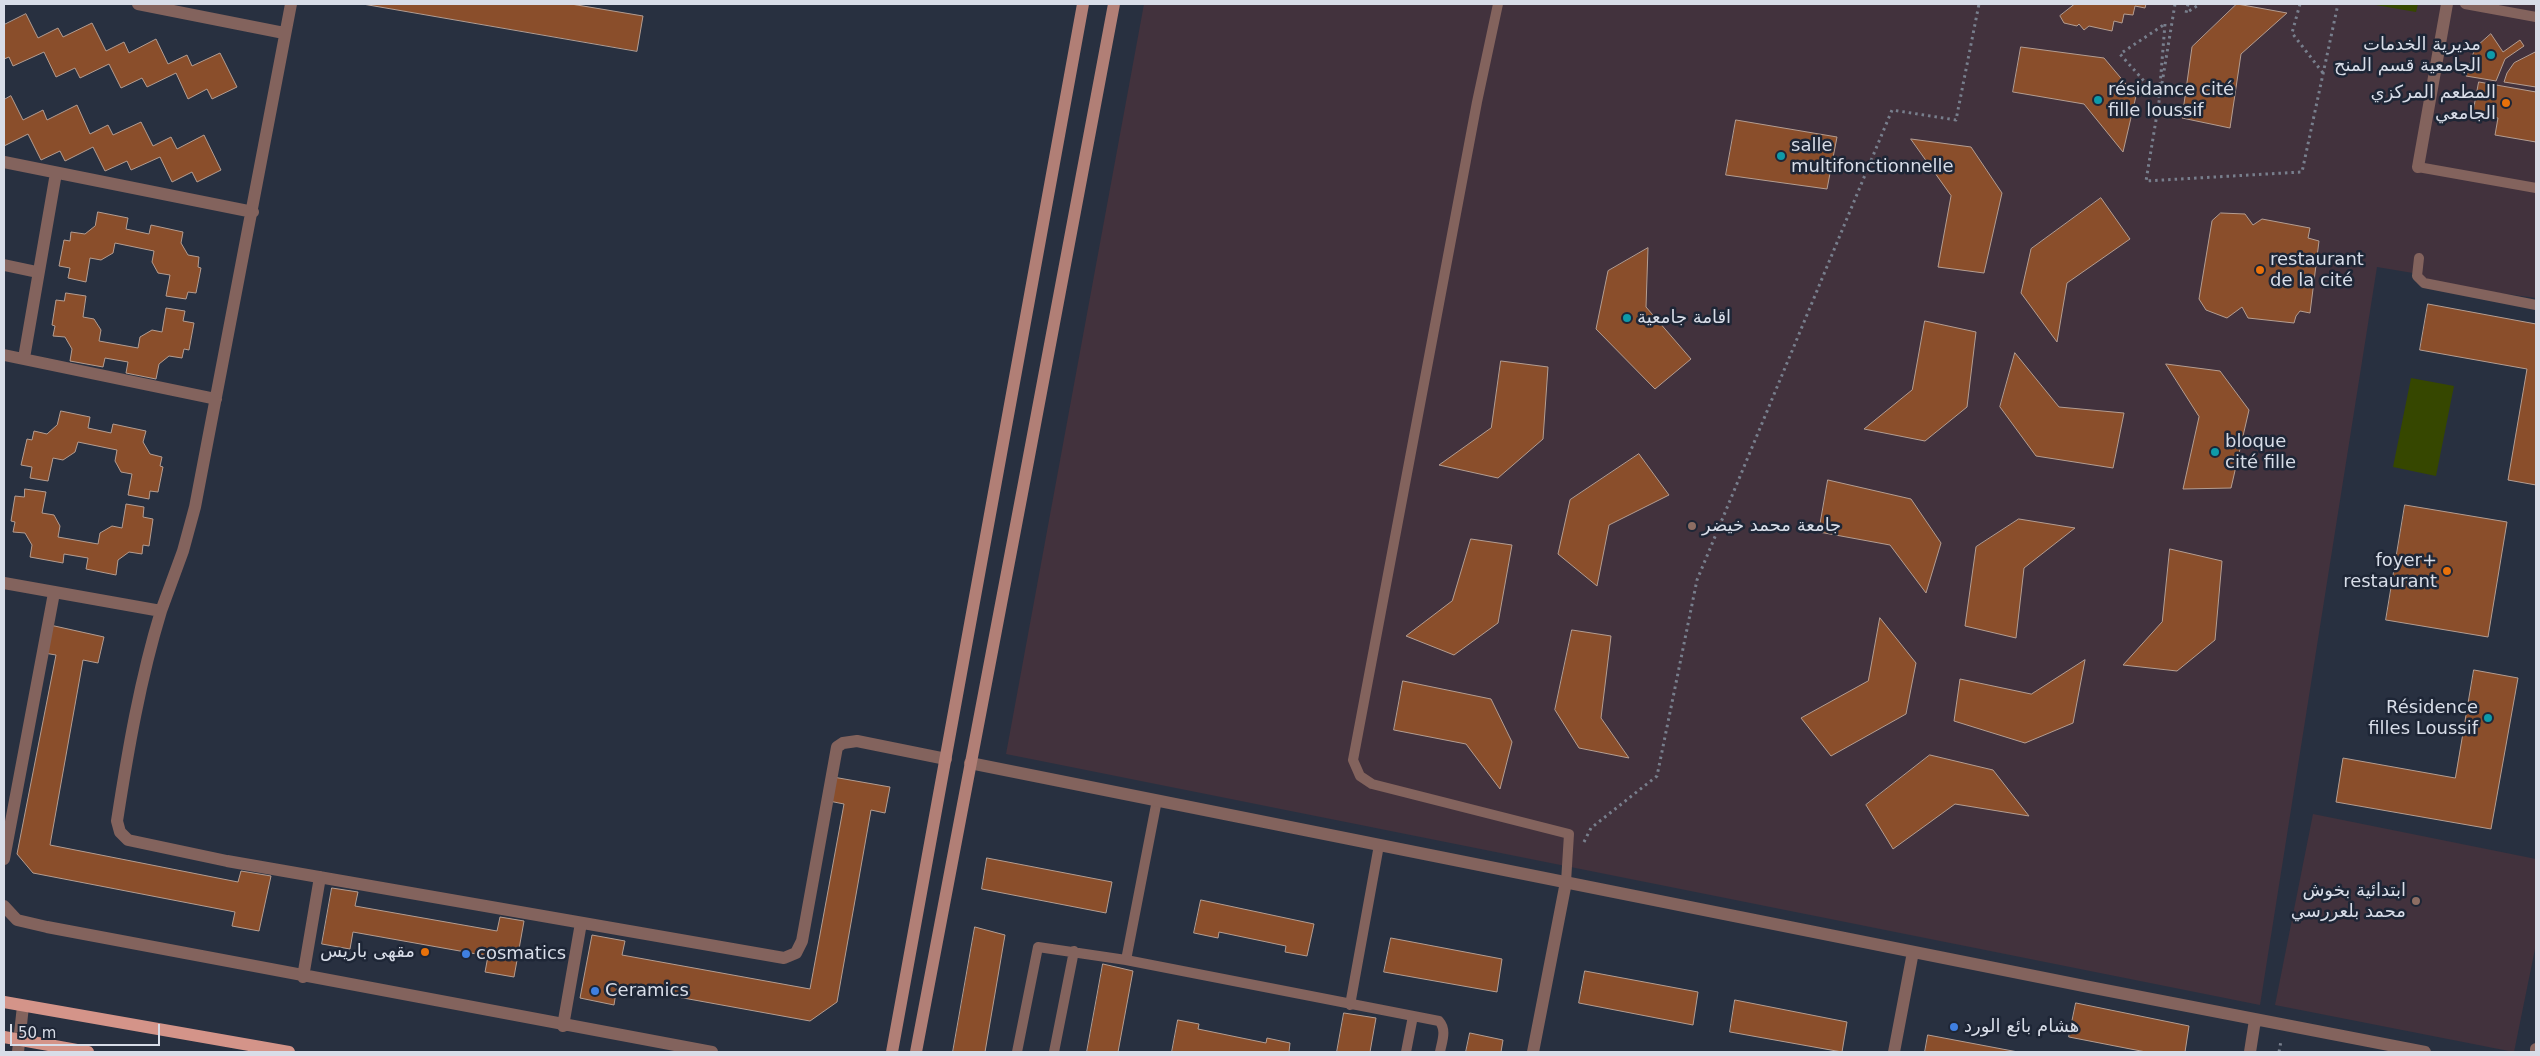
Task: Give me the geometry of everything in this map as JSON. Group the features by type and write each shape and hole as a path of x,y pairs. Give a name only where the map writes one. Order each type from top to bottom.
{"main road":[{"path":"892,1052 1083,4"},
{"path":"916,1052 970,763 1051,350 1114,4"},
{"path":"4,1002 289,1052"},
{"path":"4,1037 18,1046 88,1052"}],"street":[{"path":"138,4 284,32"},
{"path":"291,4 284,32 253,212 186,542 161,611 145,664 129,741 117,821 120,832 128,840 142,844 320,878 778,958 792,955 800,948 837,747 843,743 857,741 946,759"},
{"path":"2418,168 2447,4"},
{"path":"4,162 253,212"},
{"path":"24,358 37,272 56,173"},
{"path":"4,265 37,272"},
{"path":"4,354 216,399"},
{"path":"4,583 161,611"},
{"path":"4,860 54,593"},
{"path":"970,763 1912,952 2425,1052"},
{"path":"303,976 320,878"},
{"path":"1533,1052 1566,882"},
{"path":"4,906 12,916 24,923 563,1026 712,1052"},
{"path":"563,1026 581,923"},
{"path":"1894,1052 1912,952"},
{"path":"18,1046 23,1006"},
{"path":"2250,1052 2255,1020"}],"lane":[{"path":"1498,4 1477,102 1353,760 1360,776 1372,784 1569,834 1566,882"},
{"path":"2464,4 2536,17"},
{"path":"2418,168 2536,188"},
{"path":"2419,258 2417,276 2424,283 2536,305"},
{"path":"1126,960 1157,800"},
{"path":"1350,1005 1379,845"},
{"path":"1018,1052 1038,947 1126,960 1439,1021 1443,1026 1440,1052"},
{"path":"1054,1052 1074,951"},
{"path":"1406,1052 1413,1016"}],"path":[{"path":"1582,846 1591,828 1658,776 1698,580 1892,110 1956,120 1979,4"},
{"path":"2175,4 2146,181 2302,172 2338,4"},
{"path":"2188,4 2186,13 2200,4"},
{"path":"2300,4 2292,33 2323,73"},
{"path":"2165,24 2162,61 2159,98 2120,54 2165,24"}],"shaded area":[{"name":"جامعة محمد خيضر","path":"1144,4 2536,4 2536,298 2424,283 2419,274 2377,267 2260,1005 1006,754"},
{"name":"ابتدائية بخوش محمد بلعررسي","path":"2313,814 2536,859 2536,944 2514,1052 2275,1005"}],"green space":[{"path":"2370,4 2418,4 2416,12"},
{"path":"2411,378 2454,386 2436,476 2393,467"}],"building":[{"path":"363,4 571,4 643,16 637,51"},
{"path":"2075,4 2146,4 2145,8 2135,6 2133,15 2124,14 2122,23 2114,21 2112,31 2089,26 2084,30 2079,24 2077,26 2064,23 2060,16"},
{"name":"résidance cité fille loussif","path":"2237,4 2287,13 2241,54 2230,128 2182,118 2192,47"},
{"path":"26,14 38,38 58,28 63,37 92,23 106,51 124,42 129,53 156,39 168,64 187,55 192,66 220,53 237,87 212,99 207,89 188,99 176,73 147,87 142,78 121,88 109,64 80,78 75,68 56,77 44,52 13,66 9,57 4,59 4,25"},
{"name":"مديرية الخدمات الجامعية قسم المنح","path":"2491,34 2503,52 2520,40 2524,46 2505,59 2496,81 2466,76 2475,48"},
{"name":"résidance cité fille loussif","path":"2021,47 2104,58 2136,96 2123,152 2084,104 2013,92"},
{"name":"المطعم المركزي الجامعي","path":"2536,52 2536,87 2504,82 2507,73 2514,63"},
{"name":"المطعم المركزي الجامعي","path":"2479,82 2536,92 2536,142 2495,135 2498,118 2473,114"},
{"path":"11,96 23,120 43,110 47,120 77,105 90,134 108,125 113,135 141,122 153,146 171,137 177,149 204,135 221,170 197,182 192,172 172,182 160,157 131,170 127,161 105,171 93,147 65,161 60,151 41,160 28,134 4,146 4,100"},
{"name":"salle multifonctionnelle","path":"1736,120 1837,137 1827,189 1726,175"},
{"path":"1911,139 1971,147 2002,193 1984,273 1938,267 1951,196"},
{"path":"2101,198 2130,239 2067,283 2057,342 2021,293 2031,249"},
{"path":"98,212 128,218 126,229 149,234 151,225 183,232 181,243 188,255 199,257 198,267 201,268 196,293 188,292 186,299 166,296 170,275 158,273 152,262 154,251 115,243 113,253 101,260 90,258 86,282 68,278 70,268 59,266 64,240 70,241 71,232 85,234 95,226"},
{"name":"restaurant de la cité","path":"2221,213 2245,214 2253,225 2262,219 2310,228 2308,238 2319,241 2310,313 2300,311 2294,323 2248,318 2242,307 2227,318 2206,310 2199,299 2212,221"},
{"name":"اقامة جامعية","path":"1648,248 1646,307 1691,359 1655,389 1596,329 1608,271"},
{"path":"66,293 86,296 83,317 94,319 101,330 99,341 138,348 140,337 152,330 162,332 166,308 185,311 183,321 194,323 189,350 184,349 182,358 169,356 159,364 156,379 126,373 128,362 105,358 103,367 70,361 72,349 65,337 53,336 55,326 52,325 56,300 64,301"},
{"path":"2428,304 2536,324 2536,485 2508,480 2527,369 2420,350"},
{"path":"1925,321 1976,332 1967,407 1925,441 1864,429 1912,390"},
{"path":"2015,353 2059,407 2124,413 2113,468 2036,456 2000,407"},
{"path":"1501,361 1548,367 1543,439 1498,478 1439,465 1491,428"},
{"name":"bloque cité fille","path":"2166,364 2220,371 2249,410 2231,488 2183,489 2199,417"},
{"path":"61,411 90,417 88,428 111,433 113,424 146,431 143,442 150,454 162,457 160,466 163,467 158,492 150,491 149,499 128,495 132,474 121,472 115,461 117,450 78,442 75,452 63,460 53,458 48,481 30,478 32,467 21,465 27,439 32,440 34,431 47,434 57,425"},
{"path":"1639,454 1669,495 1609,525 1597,586 1558,554 1570,500"},
{"path":"1828,480 1911,499 1941,543 1926,593 1890,545 1819,532"},
{"path":"25,489 46,492 42,513 54,515 60,526 58,537 98,544 100,533 112,526 122,528 126,504 144,507 143,517 153,519 149,546 143,545 142,554 129,552 118,560 116,575 86,569 88,558 64,554 63,563 30,557 32,545 25,533 13,532 15,522 11,521 15,496 24,497"},
{"name":"foyer+ restaurant","path":"2405,505 2507,522 2488,637 2386,620"},
{"path":"2019,519 2075,528 2024,568 2016,638 1965,626 1976,547"},
{"path":"1471,539 1512,545 1498,623 1454,655 1406,636 1452,601"},
{"path":"2170,549 2222,561 2215,640 2177,671 2123,665 2162,622"},
{"path":"1880,618 1916,663 1906,714 1831,756 1801,718 1868,681"},
{"path":"50,625 104,637 98,663 83,660 50,845 238,882 241,871 271,876 259,931 232,926 235,912 33,873 17,854 56,655 44,653"},
{"path":"1572,630 1611,636 1601,718 1629,758 1579,748 1555,710"},
{"path":"2085,660 2073,723 2025,743 1954,721 1960,679 2031,694"},
{"name":"Résidence filles Loussif","path":"2474,670 2518,678 2491,829 2336,802 2343,758 2455,778"},
{"path":"1403,681 1491,699 1512,742 1500,789 1466,744 1394,730"},
{"path":"1930,755 1993,770 2029,816 1955,804 1893,849 1866,805"},
{"path":"833,777 890,787 885,813 871,810 837,1002 810,1021 617,986 614,1005 580,998 592,935 625,941 622,955 810,989 844,804 829,801"},
{"path":"987,858 1112,882 1106,913 982,889"},
{"path":"332,888 358,892 355,906 497,931 500,917 524,921 514,977 485,972 488,956 353,932 350,949 322,944"},
{"path":"1201,900 1314,924 1307,956 1285,952 1286,946 1219,932 1218,938 1194,933"},
{"path":"975,927 1005,935 985,1052 953,1052"},
{"path":"1391,938 1502,959 1497,992 1384,972"},
{"path":"1103,964 1133,971 1118,1052 1087,1052"},
{"path":"1585,971 1698,992 1693,1025 1579,1003"},
{"path":"1735,1000 1847,1022 1842,1052 1730,1032"},
{"path":"2076,1003 2189,1026 2185,1052 2146,1052 2069,1037"},
{"path":"1344,1013 1376,1018 1370,1052 1337,1052"},
{"path":"1178,1020 1199,1024 1198,1029 1266,1043 1267,1038 1290,1043 1289,1052 1172,1052"},
{"path":"1470,1033 1503,1040 1501,1052 1466,1052"},
{"path":"1928,1035 2018,1052 1925,1052"}],"place":[{"name":"مديرية الخدمات الجامعية قسم المنح","path":"2491,55"},
{"name":"résidance cité fille loussif","path":"2098,100"},
{"name":"المطعم المركزي الجامعي","path":"2506,103"},
{"name":"salle multifonctionnelle","path":"1781,156"},
{"name":"restaurant de la cité","path":"2260,270"},
{"name":"اقامة جامعية","path":"1627,318"},
{"name":"bloque cité fille","path":"2215,452"},
{"name":"جامعة محمد خيضر","path":"1692,526"},
{"name":"foyer+ restaurant","path":"2447,571"},
{"name":"Résidence filles Loussif","path":"2488,718"},
{"name":"ابتدائية بخوش محمد بلعررسي","path":"2416,901"},
{"name":"مقهى باريس","path":"425,952"},
{"name":"cosmatics","path":"466,954"},
{"name":"Ceramics","path":"595,991"},
{"name":"هشام بائع الورد","path":"1954,1027"}]}
